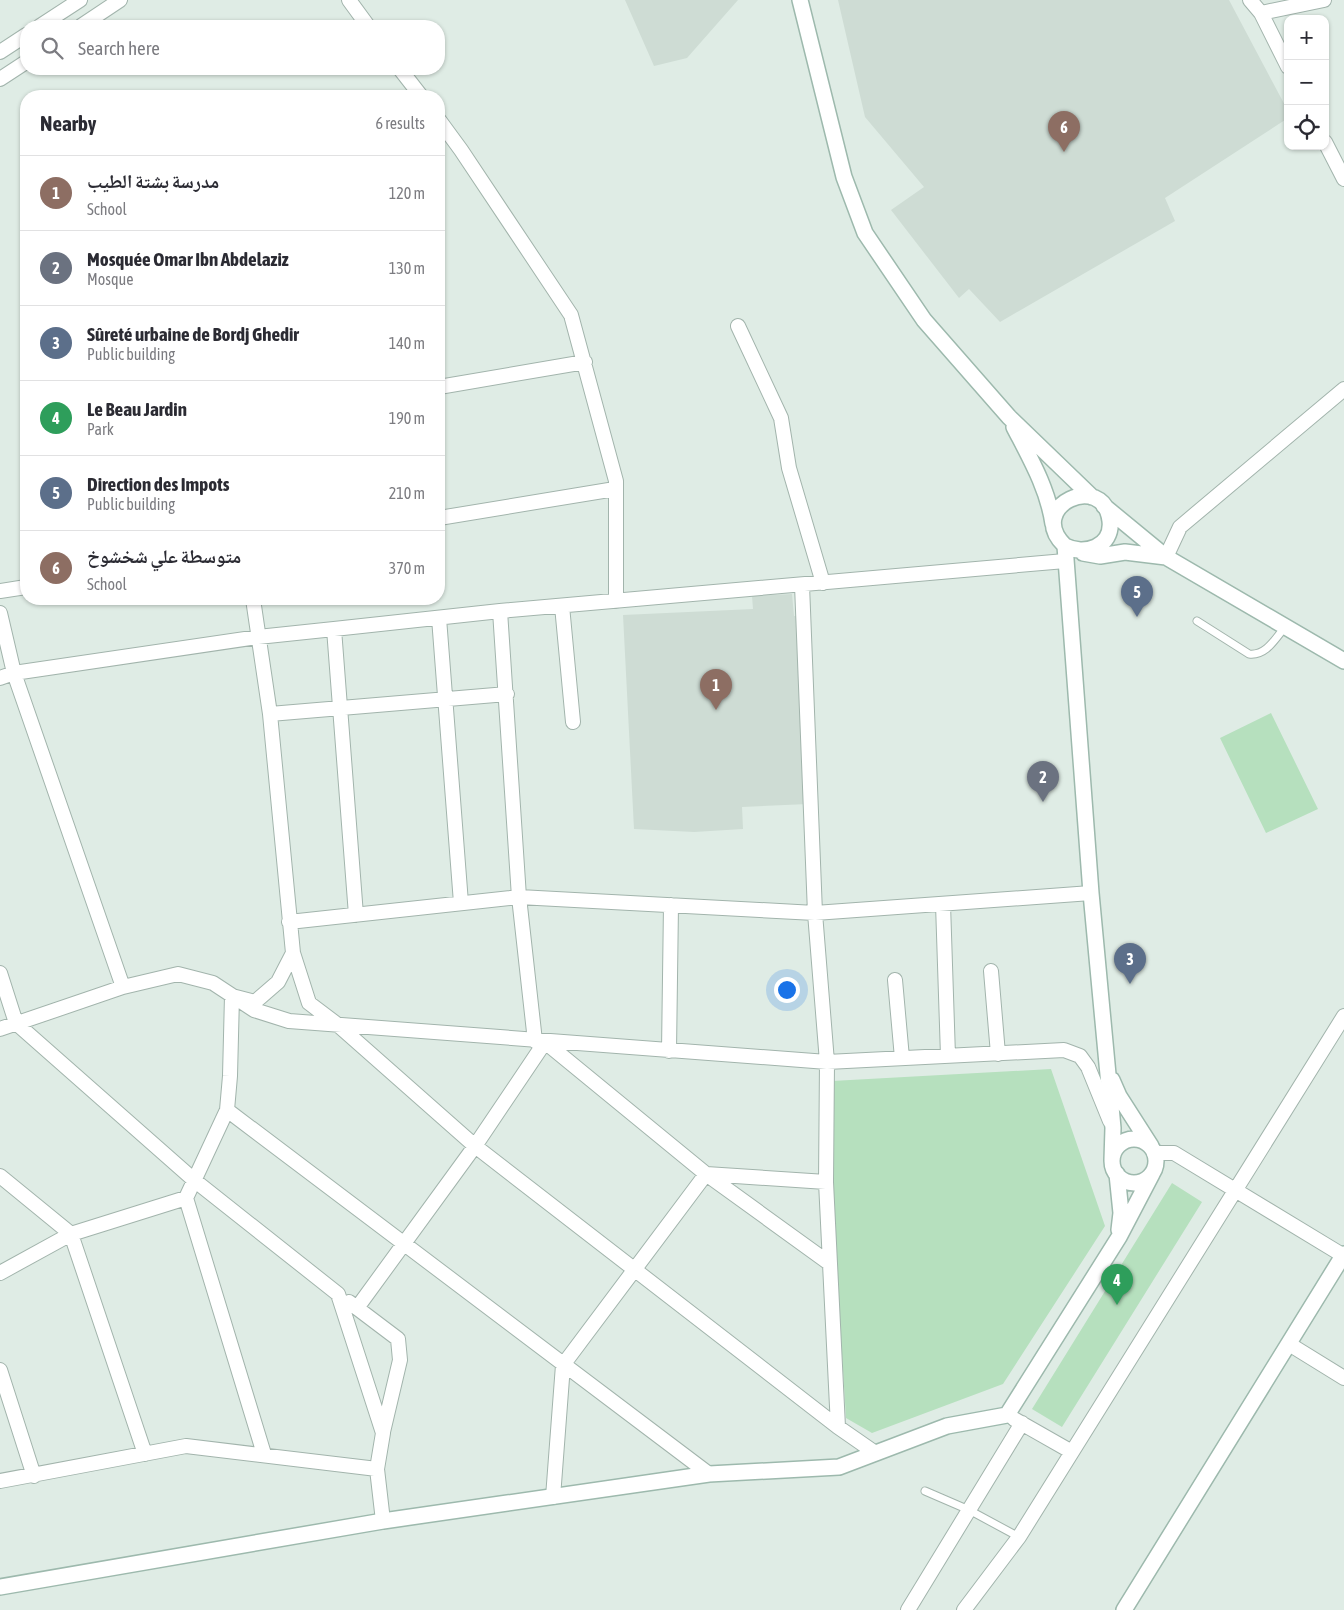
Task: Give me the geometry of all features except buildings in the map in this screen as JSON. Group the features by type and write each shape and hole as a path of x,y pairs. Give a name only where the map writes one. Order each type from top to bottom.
{"main road":[{"path":"800,0 844,177 865,233 924,320 1009,417 1096,499 1166,557 1344,661"},
{"path":"1009,417 1034,467 1051,508 1054,527 1065,553 1091,893 1113,1128 1114,1167 1121,1213 1118,1237"},
{"path":"1054,527 1054,519 1061,504 1075,496 1096,499 1109,516 1108,533 1098,547 1081,552 1065,553"},
{"path":"1081,552 1100,556 1125,552 1166,557"},
{"path":"0,1587 383,1521 709,1474 839,1467 874,1452 947,1426 1007,1415 1118,1237 1152,1174 1156,1160 1152,1150 1119,1096 1106,1065"},
{"path":"1152,1150 1138,1139 1124,1142 1118,1146 1114,1167 1122,1179 1135,1183 1141,1182 1152,1174"},
{"path":"1124,1610 1344,1255"}],"street":[{"path":"49,20 80,0"},
{"path":"90,20 120,0"},
{"path":"349,0 364,20"},
{"path":"1250,0 1261,13 1284,60"},
{"path":"1261,13 1324,0"},
{"path":"0,52 20,39"},
{"path":"0,79 20,66"},
{"path":"405,75 416,90"},
{"path":"445,128 571,315 616,481 616,601"},
{"path":"1329,150 1344,179"},
{"path":"738,326 780,418 789,468 823,583"},
{"path":"445,386 585,362"},
{"path":"1166,557 1180,527 1344,389"},
{"path":"445,517 615,490"},
{"path":"0,678 14,673 258,637 500,611 823,583 1065,553"},
{"path":"802,585 815,913 828,1062 826,1182 838,1427"},
{"path":"0,591 20,588"},
{"path":"254,605 270,714 293,953 309,1003 338,1025 475,1146 838,1427 874,1452"},
{"path":"562,606 573,722"},
{"path":"357,1308 475,1146 540,1041 519,897 500,611"},
{"path":"0,613 14,673 123,987"},
{"path":"439,618 447,699 461,903"},
{"path":"334,629 356,914"},
{"path":"270,714 507,694"},
{"path":"289,922 519,897 815,913 1091,893"},
{"path":"943,904 948,1056"},
{"path":"669,1051 671,905"},
{"path":"232,996 255,1002 278,982 293,953"},
{"path":"991,971 998,1054"},
{"path":"0,973 16,1023 194,1180 398,1339 400,1360 383,1433 377,1469 383,1521"},
{"path":"0,1029 123,987 178,974 213,983 254,1010 289,1021 828,1062 1064,1050 1080,1056 1088,1067 1113,1128"},
{"path":"895,980 902,1058"},
{"path":"232,996 230,1076 227,1110 186,1198 264,1454"},
{"path":"964,1610 1019,1537 1344,1016"},
{"path":"540,1041 706,1174 829,1263"},
{"path":"227,1110 709,1474"},
{"path":"1152,1150 1174,1154 1344,1255"},
{"path":"706,1174 826,1182"},
{"path":"553,1497 563,1365 706,1174"},
{"path":"0,1176 71,1234 145,1454"},
{"path":"0,1272 71,1234 186,1198"},
{"path":"338,1294 383,1433"},
{"path":"1289,1344 1344,1378"},
{"path":"0,1370 34,1476"},
{"path":"1007,1415 1072,1452"},
{"path":"908,1610 1022,1423"},
{"path":"0,1481 186,1446 377,1469"}],"lane":[{"path":"1197,621 1249,654 1257,655 1264,652 1285,627"},
{"path":"925,1491 969,1510 1019,1537"}],"shaded area":[{"path":"625,0 738,0 687,58 654,66"},
{"path":"838,0 1229,0 1284,103 1284,121 1165,198 1175,221 1000,322 969,289 959,298 891,210 924,187 865,117"},
{"path":"792,594 794,616 799,616 808,804 742,807 743,829 694,832 634,829 623,615 753,609 752,596"}],"green space":[{"path":"1271,713 1318,809 1266,833 1220,738"},
{"path":"1051,1069 1105,1226 1003,1384 872,1433 846,1418 831,1176 834,1145 832,1081"},
{"path":"1172,1183 1202,1202 1062,1427 1032,1409"}],"place":[{"name":"متوسطة علي شخشوخ","path":"1064,152"},
{"name":"Direction des Impots","path":"1137,617"},
{"name":"مدرسة بشتة الطيب","path":"716,710"},
{"name":"Mosquée Omar Ibn Abdelaziz","path":"1043,802"},
{"name":"Sûreté urbaine de Bordj Ghedir","path":"1130,984"},
{"name":"Le Beau Jardin","path":"1117,1305"}]}
